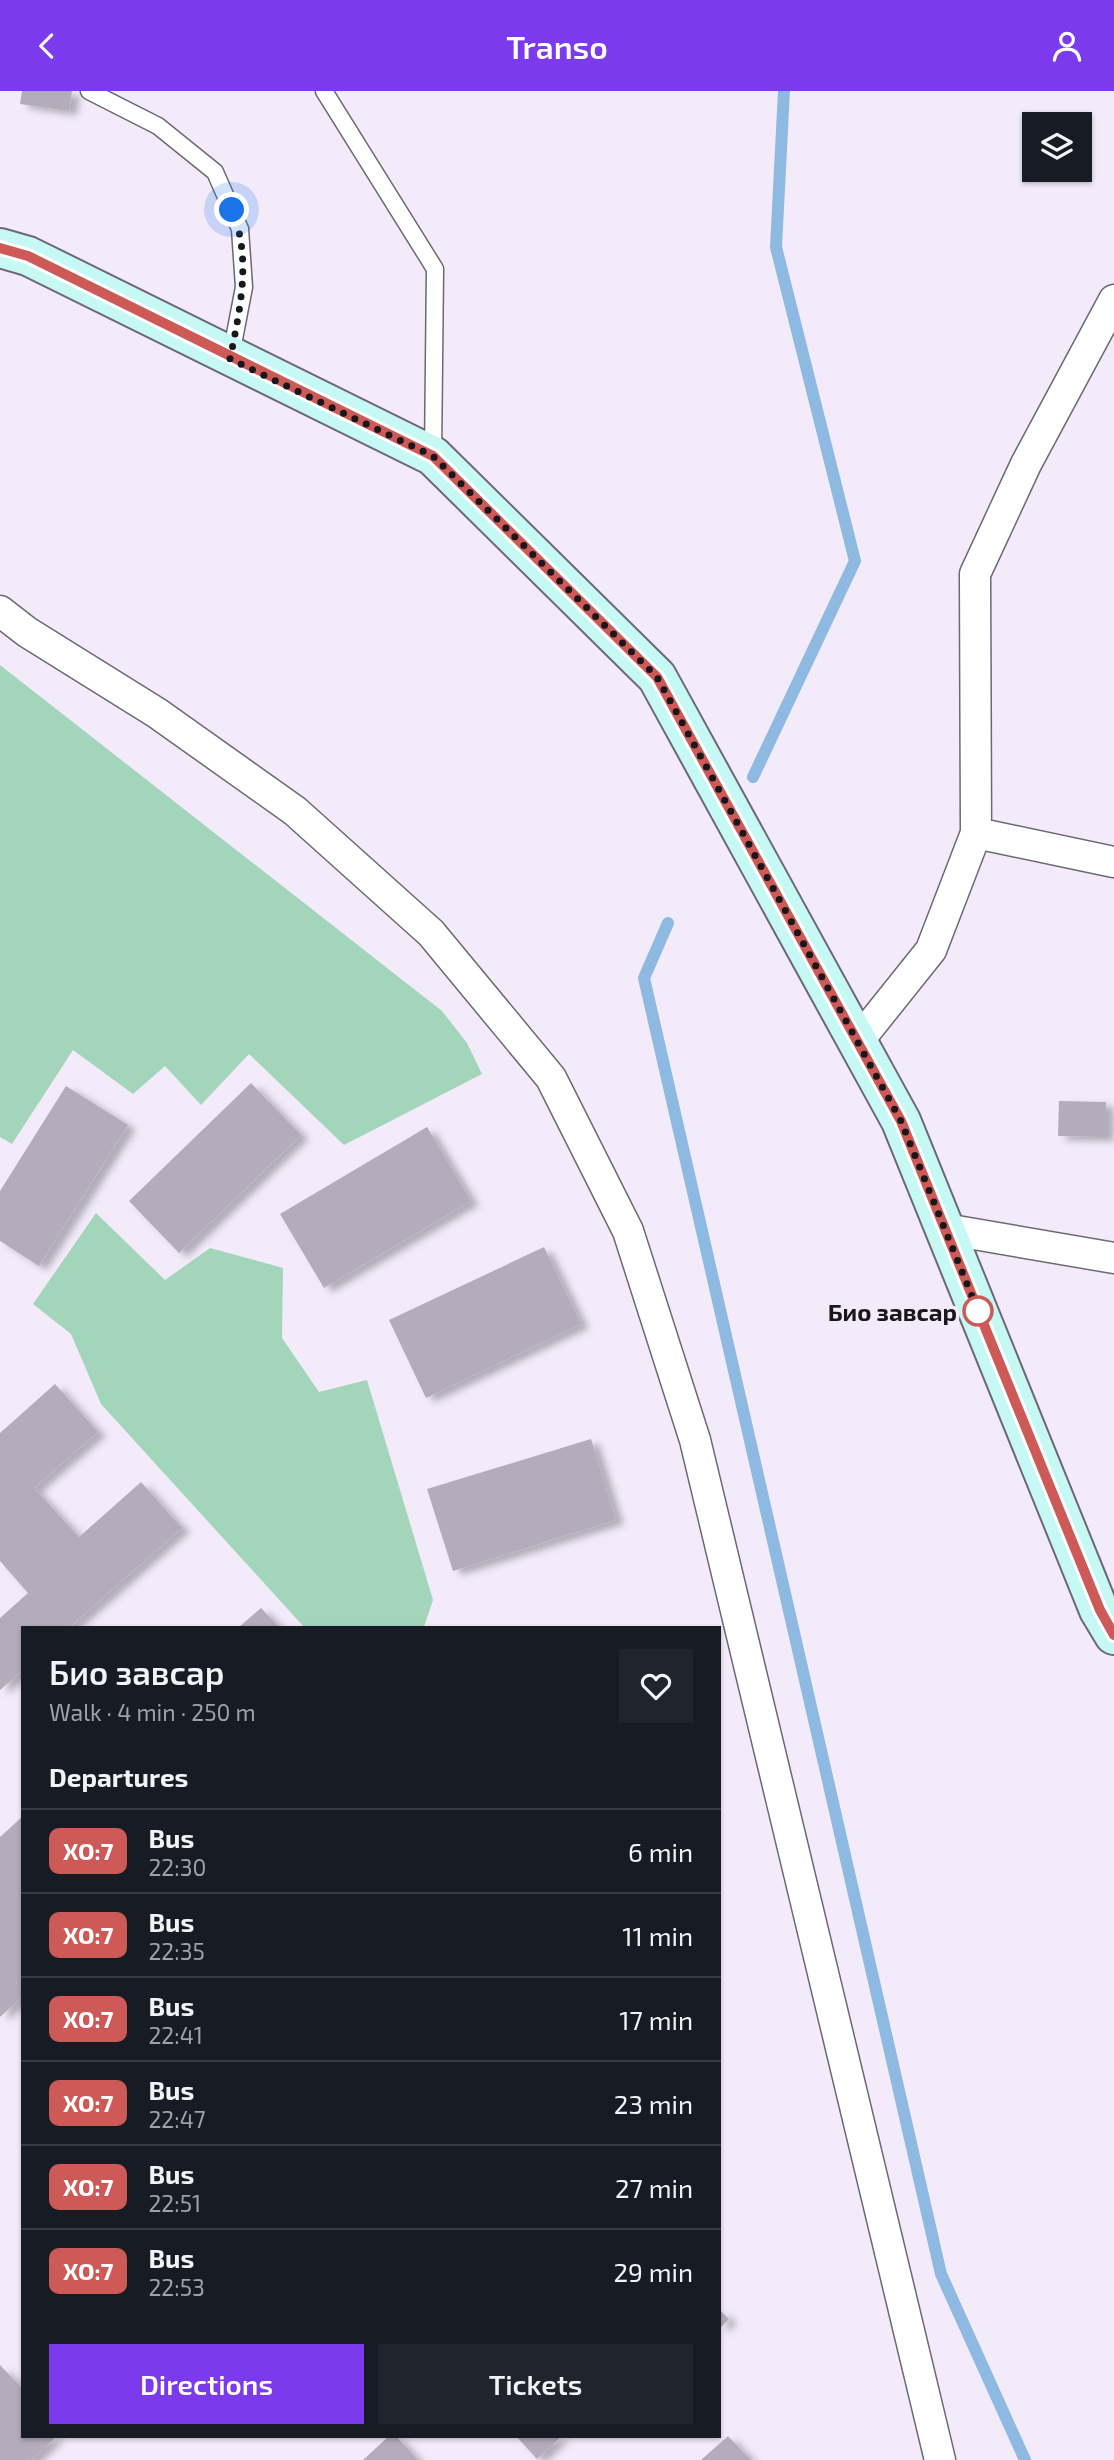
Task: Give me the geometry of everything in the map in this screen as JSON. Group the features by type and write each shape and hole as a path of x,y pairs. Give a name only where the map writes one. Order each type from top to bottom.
{"main road":[{"path":"14,252 433,456 657,677 859,1040 901,1121 1109,1617"}],"street":[{"path":"859,1040 931,950 976,833 975,574 1026,464 1114,300"},
{"path":"0,611 27,632 157,713 295,811 431,933 551,1078 628,1231 695,1440 867,2145 940,2460"},
{"path":"976,833 1114,862"},
{"path":"945,1229 1114,1258"}],"lane":[{"path":"89,91 159,126 215,172 240,229 244,287 230,359"},
{"path":"324,91 435,269 433,456"}],"green space":[{"path":"0,665 442,1011 467,1043 482,1074 344,1145 249,1054 201,1105 165,1066 133,1094 73,1050 12,1144 0,1137"},
{"path":"96,1213 165,1280 210,1248 283,1268 282,1338 319,1392 367,1380 433,1600 424,1626 303,1626 101,1404 71,1334 33,1304"}],"building":[{"path":"22,91 72,91 69,111 20,104"},
{"path":"251,1083 301,1135 179,1253 129,1201"},
{"path":"66,1086 128,1125 39,1266 0,1241 0,1191"},
{"path":"1059,1101 1106,1102 1106,1137 1058,1136"},
{"path":"427,1127 471,1201 324,1288 280,1214"},
{"path":"544,1247 581,1324 426,1398 389,1320"},
{"path":"55,1384 98,1432 34,1488 79,1537 141,1482 182,1528 71,1626 21,1626 21,1672 0,1690 0,1618 28,1593 0,1561 0,1433"},
{"path":"591,1439 616,1520 453,1571 427,1489"},
{"path":"261,1608 278,1626 240,1626"},
{"path":"21,1818 21,1998 0,2017 0,1837"},
{"path":"721,2311 729,2319 721,2327"},
{"path":"0,2365 21,2387 21,2438 55,2438 31,2460 0,2460"},
{"path":"728,2436 751,2460 701,2460"},
{"path":"387,2438 398,2438 418,2460 363,2460"},
{"path":"518,2438 560,2438 537,2459"}],"waterway":[{"path":"753,777 855,561 776,247 784,91"},
{"path":"668,923 644,978 941,2274 1025,2460"}],"bus line":[{"name":"ХО:7","path":"0,248 28,256 230,359 433,456 657,677 859,1040 901,1121 1100,1610 1114,1635"}],"place":[{"name":"Био завсар","path":"978,1311"}],"route":[{"path":"232,210 240,229 244,287 230,359 433,456 657,677 859,1040 901,1121 978,1311"}]}
